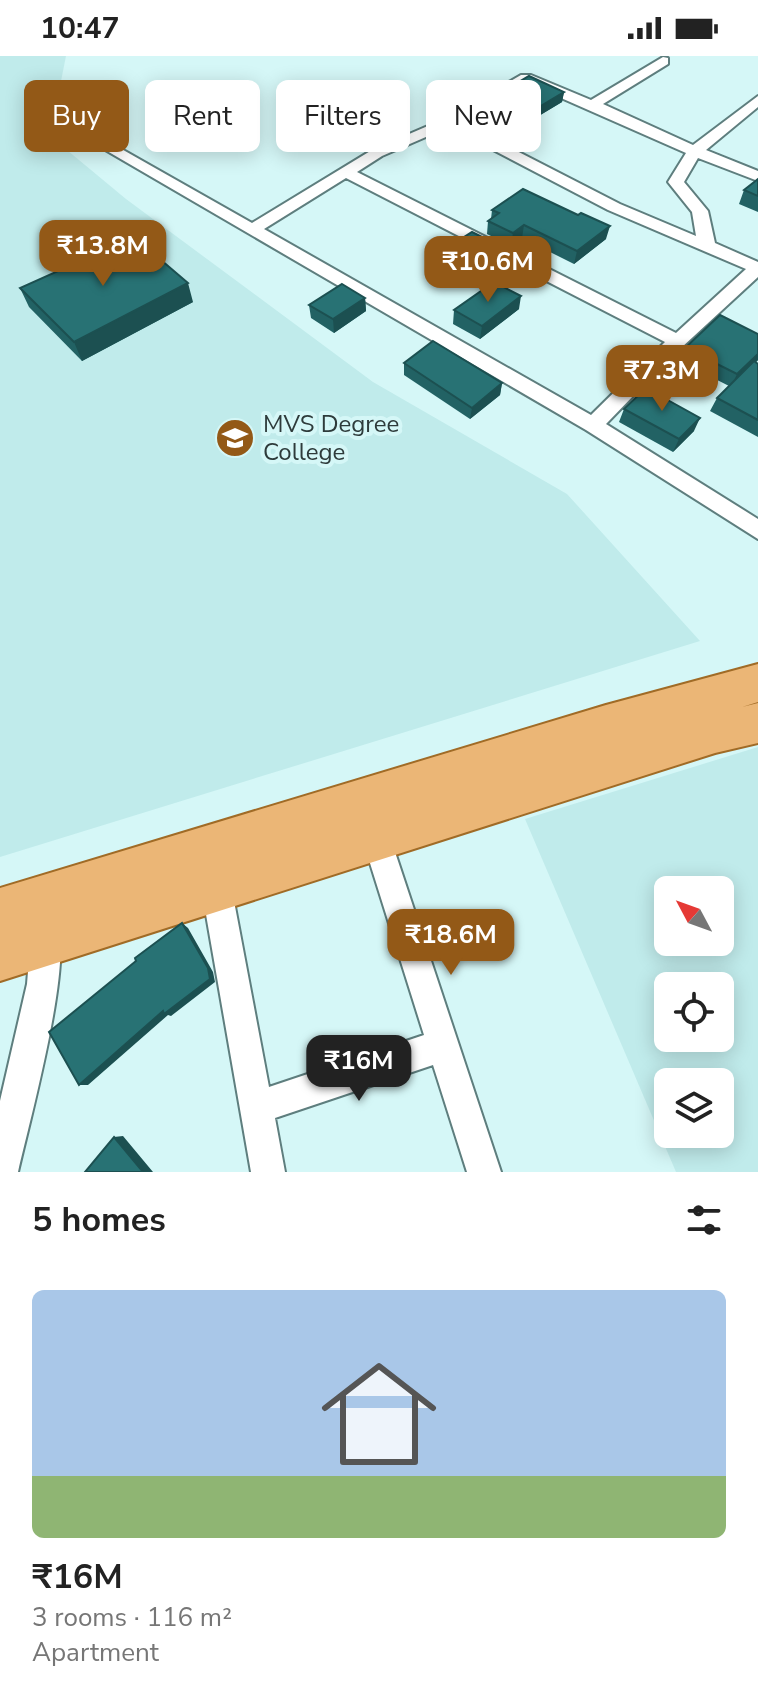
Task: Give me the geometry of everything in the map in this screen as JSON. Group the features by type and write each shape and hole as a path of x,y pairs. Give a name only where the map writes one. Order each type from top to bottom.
{"main road":[{"path":"370,819 606,725 758,683"},
{"path":"0,955 49,918 212,867 370,819 758,723"},
{"path":"0,913 49,918"}],"street":[{"path":"592,105 663,61 652,56"},
{"path":"541,84 758,176"},
{"path":"707,248 700,211 676,182 695,151 758,100"},
{"path":"251,230 388,147 426,131"},
{"path":"116,152 593,425 758,530"},
{"path":"507,152 614,207 758,268"},
{"path":"346,172 677,341"},
{"path":"758,255 755,257 758,268"},
{"path":"593,425 677,341 758,268"},
{"path":"370,819 484,1172"},
{"path":"212,867 268,1172"},
{"path":"1,1172 43,984 49,918"},
{"path":"256,1108 443,1045"}],"shaded area":[{"name":"MVS Degree College","path":"0,56 66,56 61,80 24,80 24,152 69,152 126,199 373,382 567,494 700,641 0,857"},
{"path":"758,747 758,1172 676,1172 666,1148 734,1148 734,1068 654,1068 654,1121 525,819"}],"building":[{"path":"541,81 564,92 541,106"},
{"path":"758,179 758,196 744,190"},
{"path":"523,189 578,215 581,213 610,226 577,251 524,225 513,233 488,221 499,213 492,210"},
{"path":"472,232 496,244 469,263 444,250"},
{"path":"134,237 188,283 74,342 20,288"},
{"path":"494,282 521,296 482,326 454,310"},
{"path":"342,284 365,298 333,319 309,305"},
{"path":"720,315 758,334 758,354 737,374 685,348"},
{"path":"433,341 502,383 472,408 404,363"},
{"path":"754,361 758,364 758,420 717,398"},
{"path":"646,388 700,418 679,439 624,409"},
{"path":"182,923 208,968 210,979 164,1014 163,1011 79,1085 49,1032 136,961 135,958"},
{"path":"114,1137 143,1172 85,1172"}],"place":[{"name":"MVS Degree College","path":"235,438"}]}
